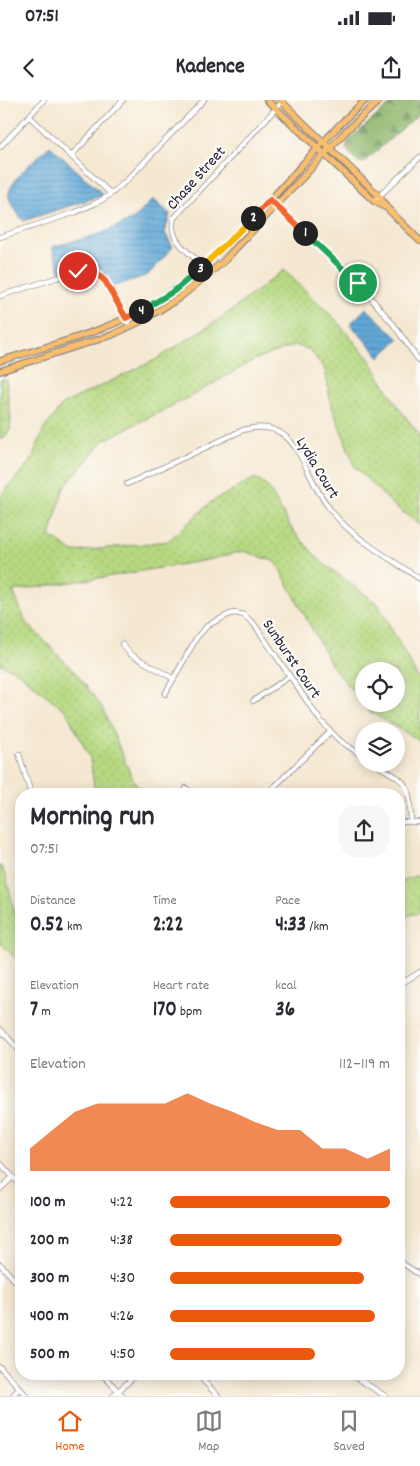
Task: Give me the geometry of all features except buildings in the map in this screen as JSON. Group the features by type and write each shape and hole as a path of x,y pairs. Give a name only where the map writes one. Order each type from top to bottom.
{"main road":[{"path":"266,100 324,156 374,201 386,208 420,241"},
{"path":"0,361 90,333 126,318 174,291 205,266 270,200 340,123 366,100"},
{"path":"0,371 93,342 130,327 174,302 212,273 347,130 380,100"},
{"path":"282,101 380,196 386,208"}],"street":[{"path":"0,147 44,100"},
{"path":"71,156 123,100"},
{"path":"0,237 76,212 111,194 127,180 204,100"},
{"name":"Chase Street","path":"212,273 175,238 172,229 174,218 282,101"},
{"path":"29,116 111,194"},
{"path":"374,201 420,157"},
{"path":"270,200 358,283 393,324 420,362"},
{"path":"0,296 78,271 89,270 102,277 130,327"},
{"name":"Lydia Court","path":"127,484 243,430 259,427 274,430 287,437 298,449 324,500 342,522 362,539 420,579"},
{"name":"Sunburst Court","path":"166,694 202,631 214,621 230,614 244,615 252,621 320,720 330,732 355,752"},
{"path":"122,644 135,657 174,679"},
{"path":"253,701 290,676"},
{"path":"273,788 330,732"},
{"path":"19,754 29,788"},
{"path":"388,772 400,779 407,787 410,795 411,822"},
{"path":"405,822 420,822"},
{"path":"405,981 420,972"},
{"path":"0,1029 15,1045"},
{"path":"0,1163 15,1179"},
{"path":"0,1189 13,1177"},
{"path":"0,1264 15,1280"},
{"path":"405,1265 420,1275"},
{"path":"0,1367 27,1396"},
{"path":"108,1380 123,1396"},
{"path":"113,1396 130,1380"},
{"path":"203,1380 218,1396"},
{"path":"360,1380 385,1396"},
{"path":"12,1396 20,1388"}],"green space":[{"path":"395,100 420,100 420,113 363,163 357,161 346,149 348,141"},
{"path":"284,270 334,318 369,359 397,405 420,436 420,525 393,505 355,467 331,404 325,370 310,350 295,345 254,360 188,398 104,440 64,487 50,536 73,552 168,541 211,502 255,478 268,487 292,529 320,561 378,604 420,679 420,741 405,732 405,722 388,722 371,712 405,712 405,662 355,662 355,694 332,666 276,562 243,551 208,560 13,591 26,622 76,673 102,707 138,788 94,788 90,758 66,711 16,671 0,664 0,502 3,493 31,461 44,429 63,404 157,359 224,316"},
{"path":"6,379 11,419 10,430 2,440 0,439 0,380"},
{"path":"0,865 6,876 15,914 15,958 0,943"},
{"path":"420,876 420,913 405,917 405,880"}],"water":[{"path":"50,146 104,195 23,221 10,200 9,191 24,170"},
{"path":"153,199 170,214 165,233 173,247 148,275 112,287 100,268 60,271 52,247 103,233 135,218"},
{"path":"366,308 399,339 380,357 350,324"}],"route":[{"path":"78,271 89,270 99,274 126,318 157,302 190,278 216,255 270,200 358,283"}]}
